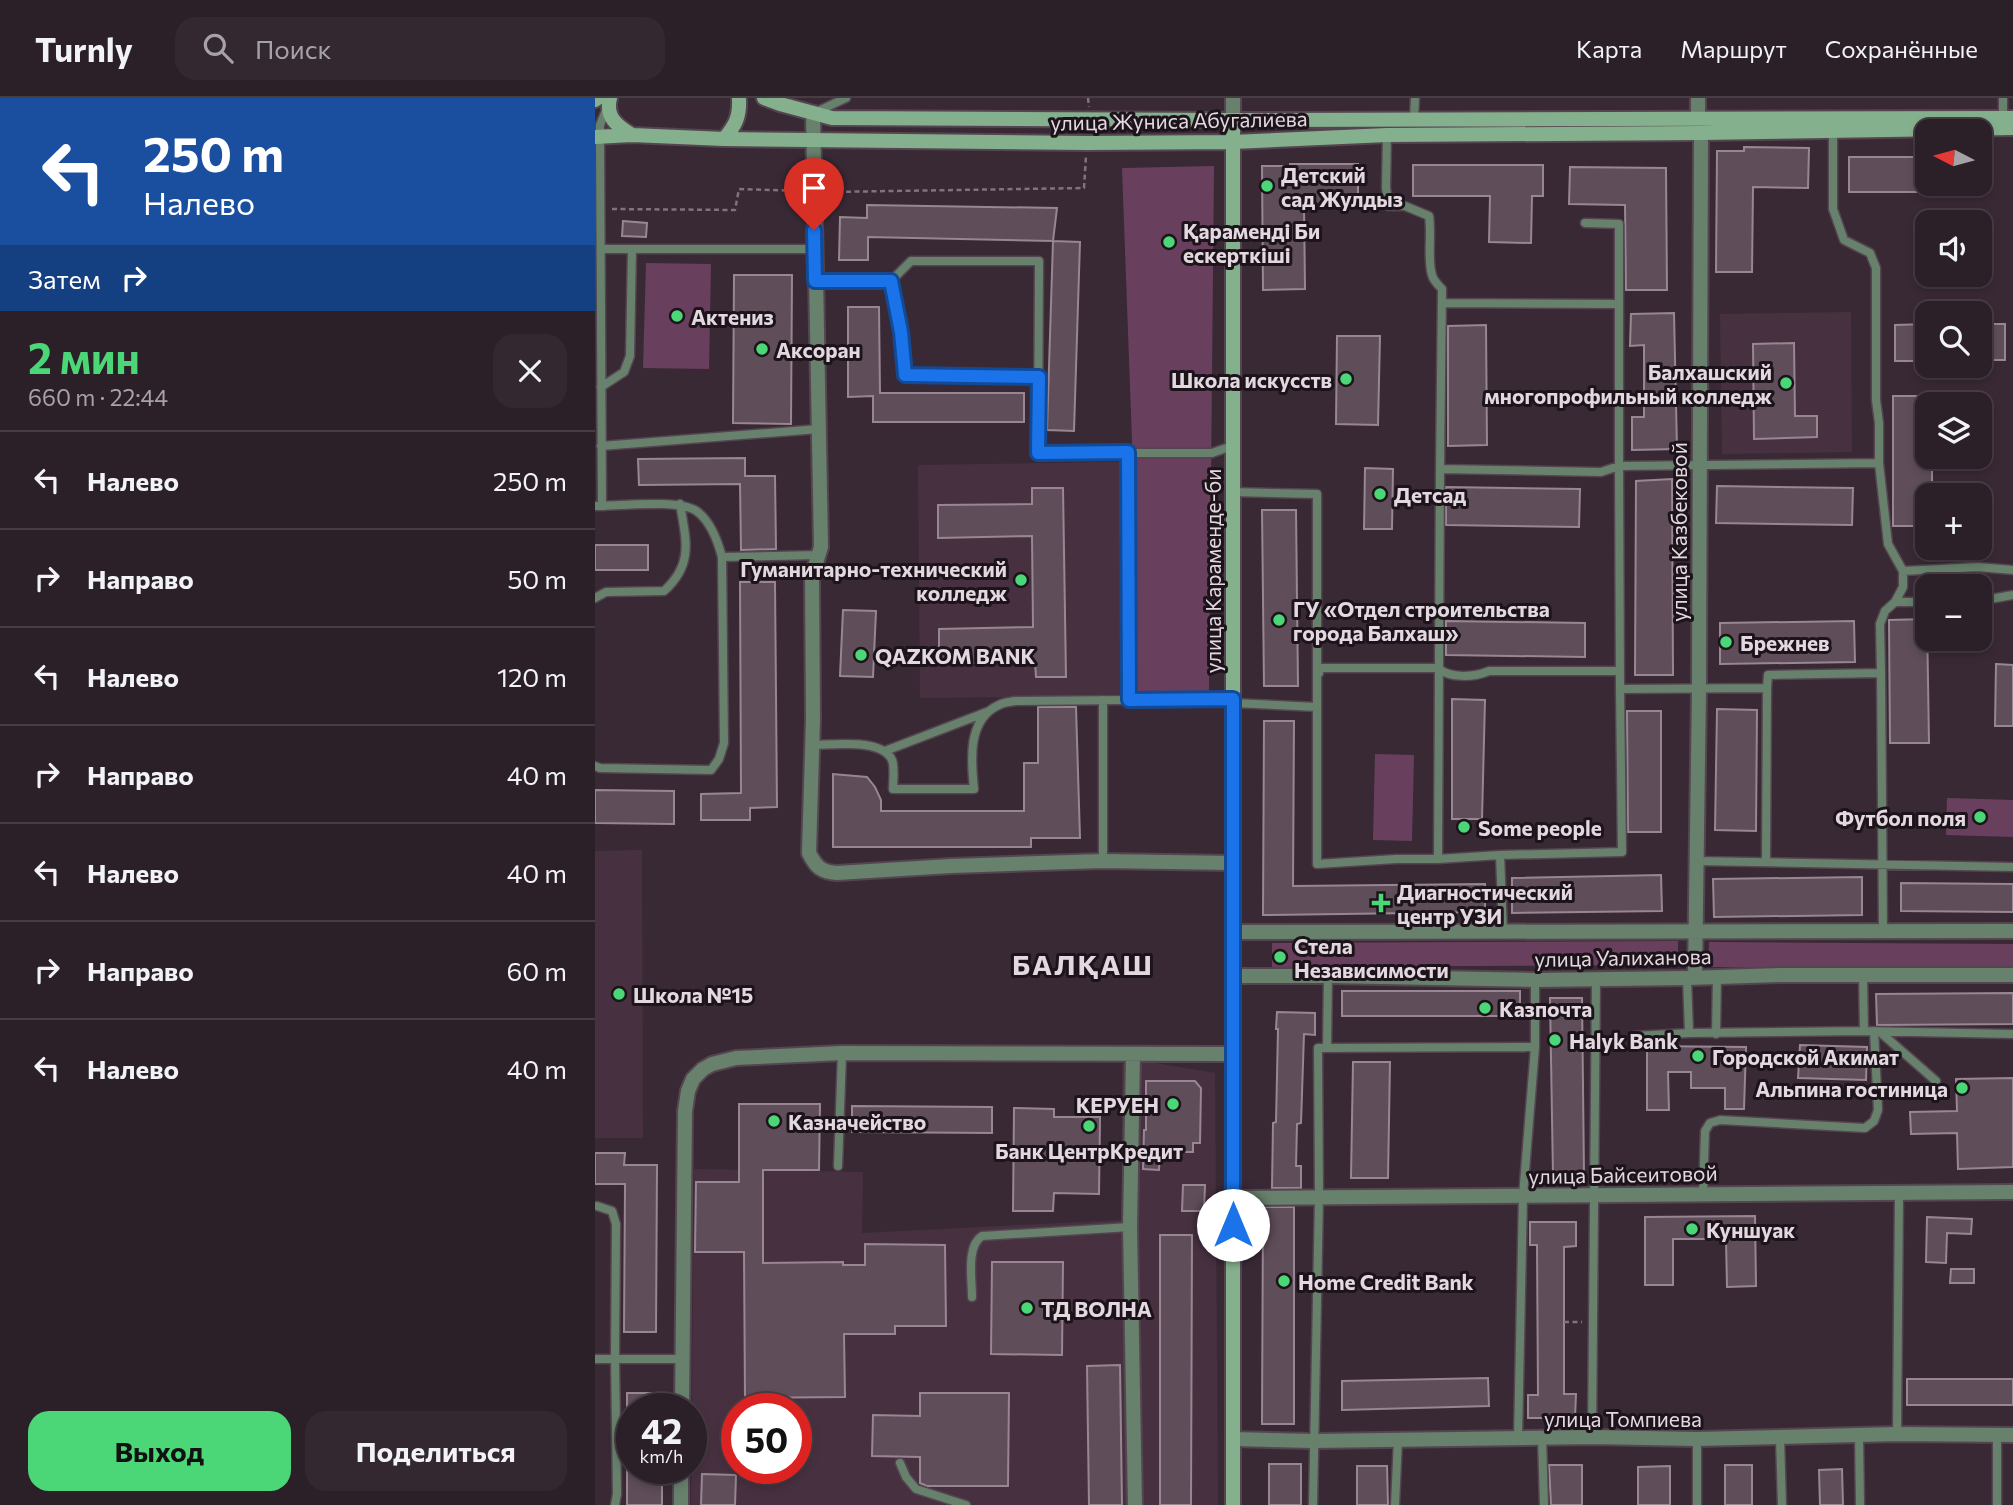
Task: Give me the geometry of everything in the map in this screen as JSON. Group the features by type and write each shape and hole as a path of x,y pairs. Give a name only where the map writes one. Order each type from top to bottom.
{"main road":[{"path":"724,139 740,114 739,98"},
{"name":"улица Жуниса Абугалиева","path":"764,98 832,118 1414,119 1700,126"},
{"path":"603,100 617,125 632,135"},
{"name":"улица Караменде-би","path":"1233,120 1233,1505"},
{"name":"улица Жуниса Абугалиева","path":"598,137 632,135 724,139 1233,142 1700,126 2010,121"}],"street":[{"name":"улица Караменде-би","path":"1233,98 1233,120"},
{"name":"улица Казбековой","path":"1691,978 1697,932 1699,689 1698,98"},
{"path":"813,113 821,547 811,576 812,745 809,853 815,865 826,872 1103,861 1233,863"},
{"name":"улица Уалиханова","path":"1233,932 2013,930"},
{"name":"улица Уалиханова","path":"1233,976 1328,975 1535,980 2013,975"},
{"path":"682,1393 685,1111 693,1079 703,1069 736,1058 842,1054 1233,1054"},
{"path":"1133,1055 1130,1227 1135,1505"},
{"name":"улица Байсеитовой","path":"1233,1198 2013,1192"},
{"name":"улица Томпиева","path":"1233,1439 1313,1441 1592,1437 1697,1440 1859,1434 2013,1435"},
{"path":"681,1484 681,1505"}],"lane":[{"path":"813,113 846,98"},
{"path":"1414,119 1415,98"},
{"path":"2003,98 2010,121"},
{"path":"595,766 711,770 719,760 724,743 722,557 708,522 698,511 680,505 598,506 601,446 601,249 598,137 603,100"},
{"path":"1834,125 1833,209 1844,240 1870,253 1877,268 1879,463 1888,544 1903,571 1903,587 1879,624 1883,931"},
{"path":"1387,135 1386,188 1389,206 1405,206 1429,216 1432,276 1442,289 1438,859"},
{"path":"1233,492 1317,494 1317,864 1622,852 1619,671 1619,224 1585,223"},
{"path":"601,249 815,249"},
{"path":"601,387 624,372 630,356 632,249"},
{"path":"815,281 891,281 911,261 1039,261 1038,453 1212,453 1232,446"},
{"path":"891,281 901,332 905,375 1039,377"},
{"path":"1442,303 1619,304"},
{"path":"601,446 819,429"},
{"path":"1128,452 1129,700"},
{"path":"1440,469 1601,472 1619,466 1879,463"},
{"path":"595,598 606,592 664,590 675,580 684,564 685,535 680,505"},
{"path":"722,557 819,555"},
{"path":"1903,571 1978,567 2013,570"},
{"path":"1992,599 2013,596"},
{"path":"1895,602 1915,602"},
{"path":"1317,707 1319,668 1438,668 1445,674 1468,675 1480,675 1489,671 1619,671"},
{"path":"1766,862 1768,675 1881,673"},
{"path":"1620,689 1767,688"},
{"path":"1103,700 1103,861"},
{"path":"885,751 988,712 999,704 1015,701 1233,701 1317,707"},
{"path":"812,745 873,746 885,751 893,762 893,789 974,789 971,756 975,731 988,712"},
{"path":"1500,855 1503,932"},
{"path":"1697,861 2013,867"},
{"path":"1327,1048 1328,975"},
{"path":"1863,975 1864,1031"},
{"path":"1716,1034 1717,977"},
{"path":"1689,1033 1691,978"},
{"path":"1592,1437 1596,979"},
{"path":"1518,1438 1523,1196 1535,1047 1535,980"},
{"path":"1634,1036 1864,1031 2013,1034"},
{"path":"1877,1032 1935,1081"},
{"path":"1703,1194 1705,1130 1710,1123 1720,1120 1865,1128 1874,1121 1878,1110 1877,1032"},
{"path":"1313,1505 1319,1198 1318,1048 1535,1047"},
{"path":"838,1166 842,1054"},
{"path":"1897,1434 1899,1192"},
{"path":"597,1206 612,1211 616,1224 617,1494 614,1505"},
{"path":"972,1297 972,1251 975,1242 982,1236 1130,1227"},
{"path":"595,1359 682,1359"},
{"path":"1859,1434 1860,1505"},
{"path":"1997,1435 1997,1505"},
{"path":"1542,1438 1544,1505"},
{"path":"1780,1438 1783,1505"},
{"path":"1395,1505 1398,1439"},
{"path":"1697,1440 1697,1505"},
{"path":"900,1464 916,1489 966,1505"}],"path":[{"path":"1088,98 1089,119"},
{"path":"600,209 735,210 739,189 814,192 1084,188 1087,143"},
{"path":"1564,1322 1592,1321"}],"shaded area":[{"path":"1214,166 1209,692 1132,691 1132,441 1122,168"},
{"name":"Актениз","path":"646,263 711,264 709,369 643,368"},
{"name":"Балхашский многопрофильный колледж","path":"1851,312 1852,452 1722,454 1720,314"},
{"name":"Гуманитарно-технический колледж","path":"1122,462 1124,696 920,698 918,465"},
{"path":"1375,754 1414,755 1412,841 1373,840"},
{"name":"Футбол поля","path":"1947,798 2013,800 2013,837 1946,835"},
{"name":"Школа №15","path":"642,850 643,1138 595,1138 595,851"},
{"path":"1678,941 1678,965 1272,967 1272,943"},
{"path":"1709,942 2013,944 2013,969 1708,967"},
{"path":"1144,1061 1215,1073 1218,1505 691,1505 691,1484 707,1484 707,1393 692,1393 694,1169 863,1172 862,1233 1122,1220 1122,1064"}],"building":[{"path":"1744,147 1809,148 1808,188 1753,187 1752,272 1716,272 1717,151 1744,151"},
{"path":"1849,157 1915,157 1915,192 1849,192"},
{"path":"1358,164 1358,206 1304,206 1305,289 1263,290 1262,166"},
{"path":"1413,165 1543,165 1543,196 1532,196 1531,243 1489,242 1490,196 1413,196"},
{"path":"1570,167 1666,168 1667,290 1626,290 1625,205 1569,204"},
{"path":"867,205 1057,208 1053,241 868,237 868,260 839,260 840,217 867,218"},
{"path":"623,221 647,223 646,237 622,236"},
{"path":"1053,241 1080,242 1074,431 1047,430"},
{"name":"Аксоран","path":"734,275 792,275 791,424 733,423"},
{"path":"848,307 879,307 880,393 1024,393 1024,422 873,422 873,396 848,397"},
{"path":"1674,313 1677,449 1632,450 1632,417 1644,417 1644,345 1630,346 1631,314"},
{"path":"1915,324 1915,361 1895,361 1895,325"},
{"path":"1992,324 2005,324 2005,360 1992,360"},
{"path":"1486,325 1487,445 1448,446 1448,326"},
{"path":"1337,336 1380,336 1378,425 1336,424"},
{"path":"1794,343 1795,416 1817,416 1817,437 1754,439 1753,344"},
{"path":"1893,396 1915,396 1915,469 1932,469 1932,483 1915,483 1915,526 1893,526"},
{"path":"745,458 745,476 775,476 776,549 741,550 740,484 639,485 638,459"},
{"path":"1365,468 1393,469 1392,529 1364,529"},
{"path":"1672,479 1673,675 1635,675 1636,481"},
{"path":"1717,486 1853,488 1852,525 1716,523"},
{"path":"1446,487 1580,489 1579,527 1446,525"},
{"path":"1032,488 1063,488 1066,677 1036,677 1035,662 939,664 939,629 1033,627 1032,536 938,538 938,505 1032,504"},
{"path":"1262,510 1296,510 1298,686 1264,686"},
{"path":"595,545 648,545 648,570 595,570"},
{"path":"740,582 775,582 777,807 750,808 750,820 701,820 701,794 741,793"},
{"path":"843,610 876,611 873,677 840,676"},
{"path":"1915,619 1915,651 1928,651 1929,743 1890,743 1889,620"},
{"path":"1446,621 1585,623 1585,657 1446,655"},
{"path":"1854,621 1855,662 1720,664 1720,623"},
{"path":"1996,664 2013,665 2013,726 1995,726"},
{"path":"1452,699 1485,700 1482,819 1452,819"},
{"path":"1038,707 1076,707 1080,838 1031,838 1031,847 833,847 833,774 867,777 881,800 881,811 1024,811 1024,763 1038,763"},
{"path":"1717,709 1757,710 1756,831 1715,830"},
{"path":"1627,711 1661,711 1661,832 1628,832"},
{"path":"1264,721 1294,721 1293,886 1485,884 1485,912 1263,915"},
{"path":"595,790 674,791 674,824 595,823"},
{"path":"1661,875 1662,911 1512,913 1512,878"},
{"path":"1862,877 1862,915 1714,917 1713,879"},
{"path":"1901,883 2013,884 2013,912 1901,911"},
{"path":"1342,991 1520,991 1520,1016 1342,1016"},
{"path":"2013,993 2013,1024 1877,1025 1876,994"},
{"path":"1550,998 1582,998 1584,1175 1553,1176"},
{"path":"1277,1012 1315,1013 1315,1035 1304,1034 1301,1123 1297,1124 1296,1166 1301,1166 1301,1188 1272,1188 1273,1123 1276,1122"},
{"path":"1800,1045 1867,1047 1866,1080 1798,1078"},
{"path":"1647,1046 1746,1047 1744,1109 1725,1109 1725,1088 1691,1088 1691,1072 1668,1072 1669,1110 1647,1110"},
{"path":"1353,1062 1390,1062 1388,1178 1351,1178"},
{"path":"2013,1078 2013,1167 1958,1169 1957,1133 1911,1134 1910,1112 1957,1111 1956,1079"},
{"name":"КЕРУЕН","path":"1146,1081 1195,1081 1201,1088 1200,1143 1193,1143 1193,1152 1160,1152 1159,1170 1143,1169"},
{"path":"739,1104 820,1104 819,1170 763,1170 763,1263 843,1262 843,1265 865,1265 865,1244 945,1245 946,1326 895,1326 895,1334 844,1334 845,1397 812,1397 812,1393 745,1393 744,1252 695,1252 696,1182 739,1182"},
{"path":"852,1106 992,1107 992,1133 852,1132"},
{"path":"1014,1108 1054,1109 1054,1117 1100,1117 1099,1194 1054,1193 1053,1211 1013,1211"},
{"path":"595,1153 625,1153 624,1165 657,1165 656,1332 624,1332 625,1184 595,1184"},
{"path":"1183,1185 1205,1185 1204,1211 1182,1211"},
{"path":"1263,1207 1294,1207 1294,1424 1262,1424"},
{"path":"1755,1216 1756,1286 1727,1287 1726,1239 1673,1239 1673,1285 1645,1285 1645,1217"},
{"path":"1927,1217 1972,1219 1971,1234 1947,1233 1946,1263 1926,1262"},
{"path":"1530,1222 1576,1222 1576,1246 1564,1247 1564,1394 1576,1394 1575,1418 1528,1418 1528,1395 1538,1395 1537,1245 1530,1245"},
{"path":"1160,1235 1192,1235 1191,1505 1160,1505"},
{"name":"ТД ВОЛНА","path":"992,1262 1063,1262 1062,1355 991,1354"},
{"path":"1951,1269 1974,1269 1974,1283 1950,1283"},
{"path":"1120,1365 1122,1505 1089,1505 1087,1366"},
{"path":"1488,1378 1489,1406 1342,1410 1342,1381"},
{"path":"1907,1379 2013,1379 2013,1405 1907,1405"},
{"path":"920,1393 1009,1393 1008,1486 927,1486 920,1483 920,1457 872,1456 873,1415 920,1416"},
{"path":"1269,1464 1301,1464 1301,1505 1269,1505"},
{"path":"1549,1465 1582,1465 1582,1505 1551,1505"},
{"path":"1725,1465 1752,1465 1752,1505 1725,1505"},
{"path":"1357,1466 1387,1466 1388,1505 1357,1505"},
{"path":"1670,1466 1670,1505 1638,1505 1638,1467"},
{"path":"1842,1469 1843,1505 1820,1505 1819,1470"},
{"path":"707,1474 721,1475 721,1484 736,1484 735,1505 701,1505 702,1484 707,1484"},
{"path":"627,1484 662,1484 662,1505 627,1505"}],"place":[{"name":"Детский сад Жулдыз","path":"1267,186"},
{"name":"Қараменді Би ескерткіші","path":"1169,242"},
{"name":"Актениз","path":"677,316"},
{"name":"Аксоран","path":"762,349"},
{"name":"Школа искусств","path":"1346,379"},
{"name":"Балхашский многопрофильный колледж","path":"1786,383"},
{"name":"Детсад","path":"1380,494"},
{"name":"Гуманитарно-технический колледж","path":"1021,580"},
{"name":"ГУ «Отдел строительства города Балхаш»","path":"1279,620"},
{"name":"Брежнев","path":"1726,642"},
{"name":"QAZKOM BANK","path":"861,655"},
{"name":"Футбол поля","path":"1980,817"},
{"name":"Some people","path":"1464,827"},
{"name":"Диагностический центр УЗИ","path":"1381,903"},
{"name":"Стела Независимости","path":"1280,957"},
{"name":"Школа №15","path":"619,994"},
{"name":"Казпочта","path":"1485,1008"},
{"name":"Halyk Bank","path":"1555,1040"},
{"name":"Городской Акимат","path":"1698,1056"},
{"name":"Альпина гостиница","path":"1962,1088"},
{"name":"КЕРУЕН","path":"1173,1104"},
{"name":"Казначейство","path":"774,1121"},
{"name":"Банк ЦентрКредит","path":"1089,1126"},
{"name":"Куншуак","path":"1692,1229"},
{"name":"Home Credit Bank","path":"1284,1281"},
{"name":"ТД ВОЛНА","path":"1027,1308"}],"district":[{"name":"БАЛҚАШ","path":"1083,964"}],"route":[{"path":"814,230 815,281 891,281 901,332 905,375 1039,377 1038,453 1128,452 1129,700 1233,699 1233,1225"}]}
